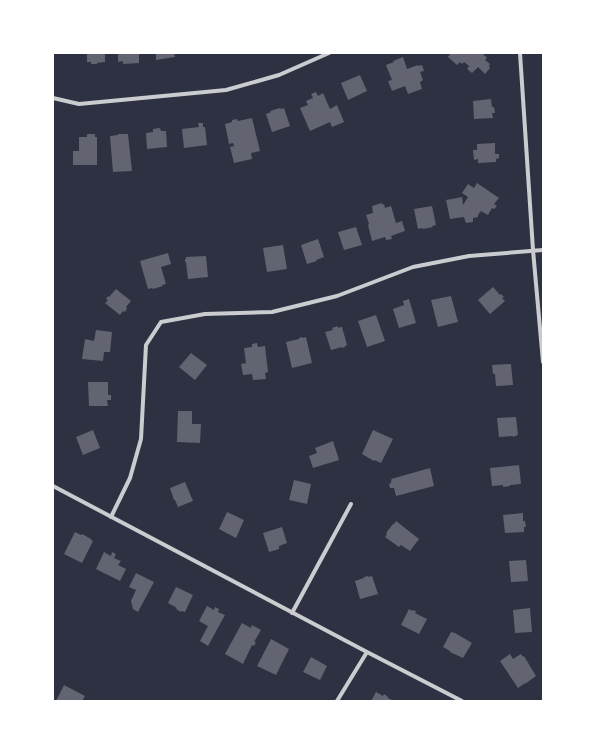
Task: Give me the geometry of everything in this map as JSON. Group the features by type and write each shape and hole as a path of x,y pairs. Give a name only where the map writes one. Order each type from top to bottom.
{"street":[{"path":"53,98 79,104 226,90 279,75 329,53"},
{"path":"520,53 543,362"},
{"path":"111,517 130,478 141,439 146,345 161,322 205,314 272,312 337,296 413,267 469,256 543,250"},
{"path":"53,486 366,652 462,701"},
{"path":"292,613 351,504"},
{"path":"337,701 366,652"}],"building":[{"path":"87,53 105,53 105,62 91,64 91,62 87,62"},
{"path":"118,53 139,53 139,63 123,64 123,61 118,62"},
{"path":"156,53 174,53 175,57 156,60"},
{"path":"451,53 482,53 487,58 485,60 490,64 490,68 485,74 478,67 472,73 467,69 469,66 464,62 462,64 460,62 457,65 448,57"},
{"path":"403,57 407,69 422,65 424,71 420,72 423,80 420,82 422,89 408,94 405,86 392,91 388,81 392,80 386,65"},
{"path":"360,75 367,91 348,100 341,83"},
{"path":"316,92 318,96 323,93 330,109 337,105 344,122 332,127 330,122 310,131 300,108 308,105 306,101 313,98 311,94"},
{"path":"491,99 492,107 494,107 495,113 492,113 493,118 474,119 473,101"},
{"path":"280,108 284,108 290,126 272,132 266,114"},
{"path":"252,118 260,151 251,153 252,159 234,163 230,147 234,146 233,143 229,144 225,124 232,122 232,120 237,119 238,121"},
{"path":"198,123 203,123 203,127 205,127 207,145 184,148 182,129 199,127"},
{"path":"160,128 161,131 166,131 167,147 147,149 146,133 153,132 153,129"},
{"path":"87,134 95,134 95,137 97,137 97,165 73,165 73,151 79,151 79,137 87,137"},
{"path":"128,134 132,171 113,172 110,136"},
{"path":"495,143 495,154 499,154 499,158 496,159 496,162 478,163 478,159 474,160 473,150 477,150 477,144"},
{"path":"477,183 499,198 494,204 497,206 494,209 492,208 488,215 481,211 478,217 473,218 473,222 466,223 464,217 450,219 446,200 462,197 463,205 468,197 462,193 468,184 474,188"},
{"path":"382,203 382,205 384,204 385,208 391,206 396,223 402,221 405,231 391,236 392,239 386,240 385,237 372,241 366,215 373,213 372,206"},
{"path":"432,206 436,225 432,226 433,227 418,229 414,209"},
{"path":"356,227 362,245 344,250 338,232"},
{"path":"318,239 324,257 307,264 301,245"},
{"path":"283,245 287,269 267,272 263,248"},
{"path":"168,253 171,264 161,267 166,284 153,289 148,289 140,261"},
{"path":"206,256 208,277 188,279 185,262 186,257"},
{"path":"493,287 500,295 501,294 504,297 502,298 505,301 490,314 478,300"},
{"path":"116,289 131,301 126,307 125,312 123,311 120,315 105,303 108,300 106,299 108,296 109,297"},
{"path":"451,296 458,322 438,327 431,300"},
{"path":"409,299 416,323 399,328 393,309 404,305 403,301"},
{"path":"376,315 385,341 367,347 358,321"},
{"path":"338,326 338,328 342,327 347,345 342,348 331,350 325,332 333,330 332,328"},
{"path":"96,330 112,332 110,352 104,352 103,361 82,359 85,339 94,341"},
{"path":"306,337 312,363 292,368 286,342"},
{"path":"257,343 258,347 265,346 268,372 265,373 266,379 253,380 252,374 243,375 241,364 246,363 244,348 252,347 252,344"},
{"path":"191,353 207,365 195,380 179,367"},
{"path":"511,364 513,385 496,386 495,374 493,374 492,365"},
{"path":"88,382 108,382 108,395 111,395 111,400 107,400 108,406 89,406"},
{"path":"178,411 192,411 192,424 201,424 200,443 177,442"},
{"path":"516,417 518,435 513,437 499,437 497,418"},
{"path":"93,430 100,448 83,455 76,437"},
{"path":"373,430 393,439 381,463 362,454"},
{"path":"333,441 339,460 313,468 309,456 317,453 315,448"},
{"path":"519,465 521,484 503,487 503,485 492,486 490,468"},
{"path":"430,468 434,486 396,496 394,488 390,488 389,484 391,483 391,479"},
{"path":"294,480 311,484 307,504 289,500"},
{"path":"185,482 193,501 178,507 170,488"},
{"path":"227,512 244,520 236,538 219,529"},
{"path":"523,513 523,521 525,521 526,527 524,527 524,532 505,533 503,515"},
{"path":"396,521 419,539 410,551 401,545 399,547 385,537 387,534 386,533"},
{"path":"282,527 287,543 279,546 279,549 269,552 263,533"},
{"path":"75,532 81,535 82,534 93,541 82,563 64,554"},
{"path":"104,552 111,556 112,552 116,554 114,558 121,561 118,565 126,569 120,581 96,569"},
{"path":"526,560 528,581 511,582 509,561"},
{"path":"136,573 154,582 138,612 133,609 131,601 136,590 129,587"},
{"path":"372,576 378,594 360,599 355,581"},
{"path":"176,587 193,595 185,612 181,612 168,603"},
{"path":"207,606 214,610 215,607 219,609 218,612 225,615 208,646 200,641 208,626 199,621"},
{"path":"530,608 532,632 515,633 513,610"},
{"path":"409,609 416,611 415,613 427,619 419,634 401,625"},
{"path":"242,623 251,628 252,625 261,630 254,642 256,642 254,646 252,645 243,664 225,654"},
{"path":"451,632 472,643 463,658 443,647"},
{"path":"271,639 289,649 276,675 257,666"},
{"path":"510,654 513,659 521,654 523,657 524,656 536,676 518,688 500,661"},
{"path":"311,657 327,666 320,680 303,672"},
{"path":"64,685 85,696 82,701 56,701"},
{"path":"376,692 383,696 384,694 394,701 371,701"}]}
